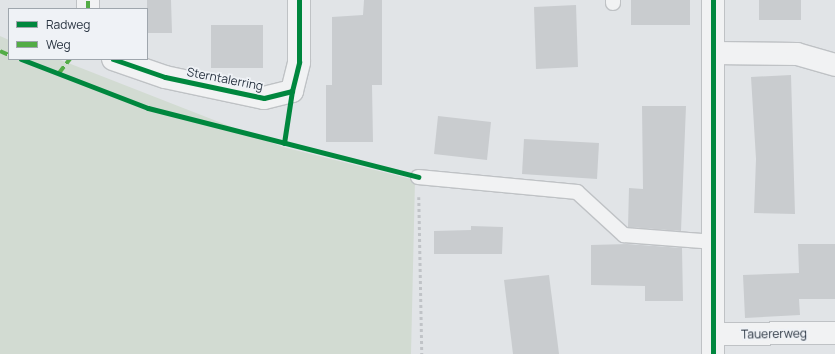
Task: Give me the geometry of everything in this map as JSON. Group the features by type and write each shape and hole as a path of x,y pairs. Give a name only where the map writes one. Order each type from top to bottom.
{"street":[{"name":"Sterntalerring","path":"116,60 165,77 264,98 292,91 299,62 299,0"},
{"path":"713,0 715,242 713,344"},
{"path":"714,53 797,54 835,65"},
{"name":"Tauererweg","path":"713,344 835,333"}],"lane":[{"path":"418,177 577,192 624,235 715,242"}],"path":[{"path":"418,177 422,354"}],"shaded area":[{"path":"0,36 8,40 8,60 61,60 283,147 415,180 411,354 0,354"}],"building":[{"path":"147,0 171,0 172,33 148,33"},
{"path":"364,0 382,0 382,85 372,85 373,142 326,142 326,85 332,85 332,17 363,15"},
{"path":"631,0 690,0 690,25 631,25"},
{"path":"759,0 801,0 801,20 759,20"},
{"path":"576,5 578,67 536,69 534,7"},
{"path":"211,25 263,25 263,68 211,68"},
{"path":"791,75 795,214 754,213 756,159 751,77"},
{"path":"642,106 686,106 681,231 628,227 629,188 643,189"},
{"path":"438,116 491,122 487,160 434,154"},
{"path":"524,139 599,143 597,179 522,174"},
{"path":"471,226 503,227 502,254 434,254 434,231 471,230"},
{"path":"627,244 682,248 683,301 645,301 645,286 591,285 591,245"},
{"path":"798,244 835,244 835,299 799,299 800,315 745,318 743,275 799,273"},
{"path":"549,275 559,354 513,354 504,280"}],"marked path":[{"path":"88,0 88,8"},
{"path":"0,51 8,55"},
{"path":"59,73 69,60"}],"cycle path":[{"path":"116,60 165,77 264,98 292,91 299,62 299,0"},
{"path":"713,0 713,354"},
{"path":"24,60 148,108 418,177"},
{"path":"284,143 292,91"}]}
